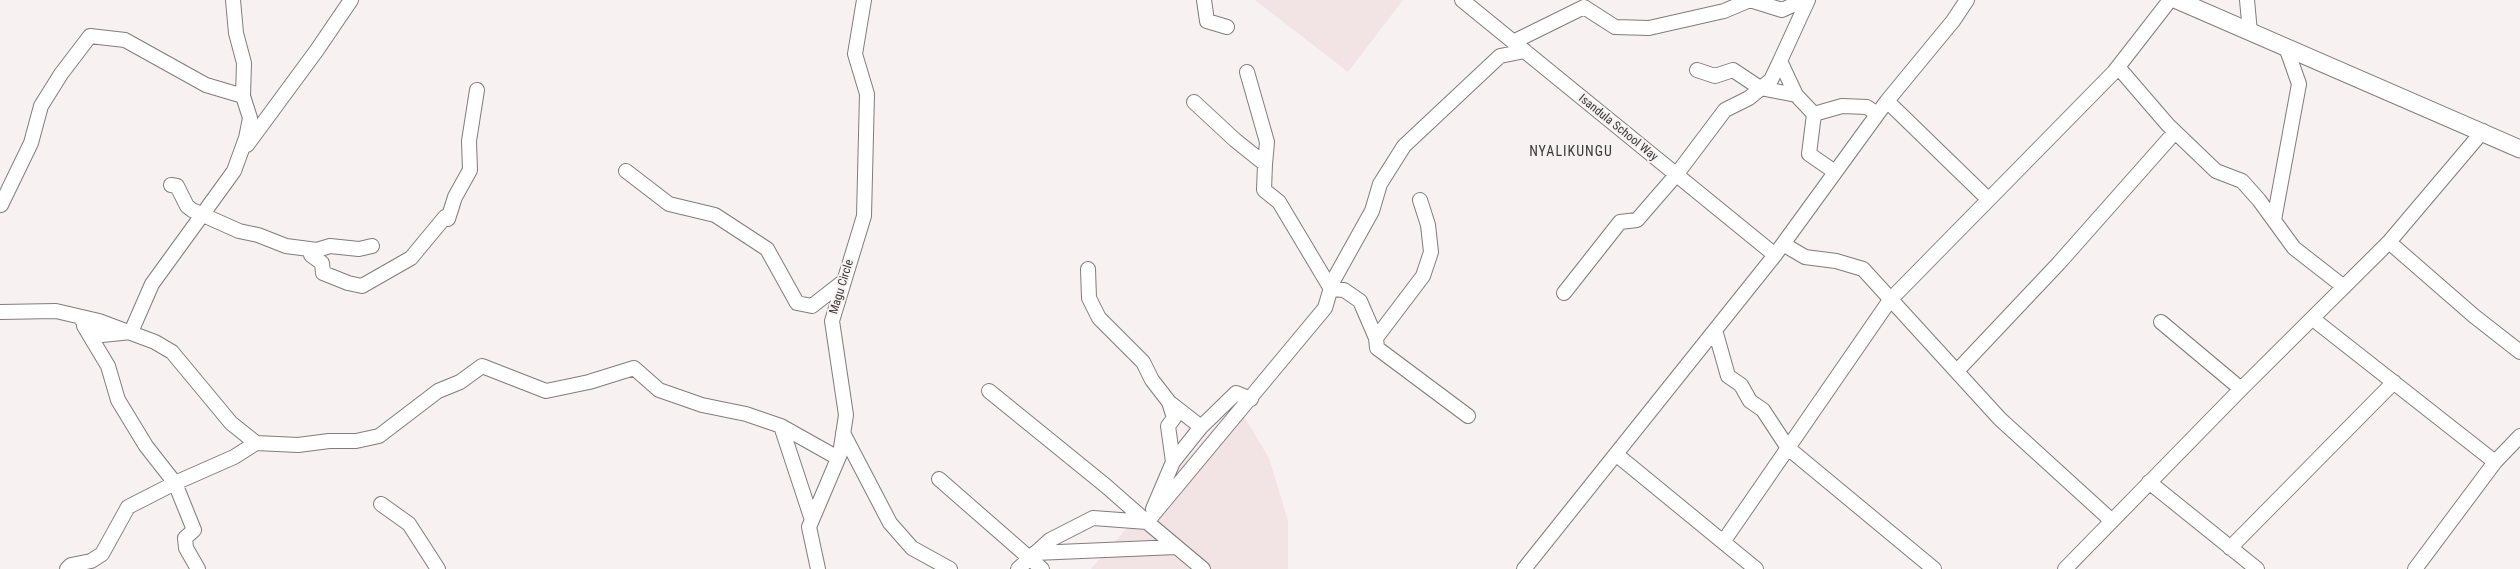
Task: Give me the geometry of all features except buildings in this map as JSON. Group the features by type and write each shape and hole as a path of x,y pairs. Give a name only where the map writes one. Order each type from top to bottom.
{"main road":[{"path":"2177,0 2520,149"}],"street":[{"path":"131,332 152,284 234,171 242,151 250,118 243,96 244,63 236,33 233,0"},
{"path":"242,151 317,50 351,0"},
{"name":"Magu Circle","path":"818,569 809,527 838,458 846,415 832,321 864,216 867,94 855,54 864,0"},
{"path":"1204,0 1207,21 1227,27"},
{"name":"Isandula School Way","path":"1462,0 1676,175 1779,250 1805,257 1836,262 1863,270 2000,419 2112,521"},
{"path":"1513,42 1584,7 1615,27 1648,28 1717,13 1750,0 1782,10 1804,0"},
{"path":"1564,293 1620,222 1636,220 1676,175 1726,110 1771,80 1808,0"},
{"path":"1524,569 1617,455 1779,250 1877,114 1953,21 1967,0"},
{"path":"1723,542 1890,300 2118,67 2170,0"},
{"path":"2247,0 2250,32"},
{"path":"1,205 32,143 41,106 61,74 90,36 125,40 206,86 243,96"},
{"path":"2274,220 2299,84 2286,47"},
{"path":"1147,522 1251,399 1325,308 1331,289 1372,211 1380,184 1404,146 1500,56 1524,51"},
{"path":"1780,61 1796,95 1814,114"},
{"path":"2118,67 2176,132 2216,171 2242,181 2274,220 2294,248 2344,287"},
{"path":"1697,70 1715,76 1733,70 1760,88 1796,95"},
{"path":"1247,72 1267,142 1264,190 1279,202 1331,289"},
{"path":"372,246 359,249 330,246 317,250 311,255 322,263 323,273 348,283 362,286 411,258 446,218 455,197 470,170 468,141 477,90"},
{"path":"1887,101 1988,199"},
{"path":"1194,102 1235,140 1265,164"},
{"path":"1814,114 1842,106 1867,107 1877,114"},
{"path":"1814,114 1809,154 1835,172"},
{"path":"1957,371 2059,263 2176,132"},
{"path":"2065,569 2241,388 2313,319 2389,242 2483,132"},
{"path":"626,171 669,204 715,215 767,248 797,303 812,306 844,281"},
{"path":"171,185 177,186 187,206 239,231 258,235 286,246 317,250"},
{"path":"1376,338 1423,276 1431,252 1428,225 1420,200"},
{"path":"2389,242 2520,352"},
{"path":"1088,269 1089,298 1099,318 1143,362 1152,380 1169,402 1201,427"},
{"path":"1331,289 1344,290 1360,302 1376,338 1377,348 1387,357 1468,416"},
{"path":"0,312 56,311 79,318 99,321 131,332 172,352 231,423 256,443"},
{"path":"79,318 108,366 118,400 146,446 175,483 194,530 185,538 186,548 198,569"},
{"path":"2313,319 2495,462"},
{"path":"2161,322 2241,388"},
{"path":"1715,330 1728,376 1741,385 1750,401 1763,410 1788,448 1934,569"},
{"path":"67,569 71,565 91,561 102,554 128,507 175,483 234,457 256,443 298,445 379,436 438,391 460,382 482,366 546,391 589,382 634,368 659,390 702,405 746,414 781,426 838,458"},
{"path":"2230,548 2394,382"},
{"path":"989,391 1106,486 1203,569"},
{"path":"1147,522 1173,462 1201,427 1236,393 1251,399"},
{"path":"1169,402 1174,418 1168,426 1173,462"},
{"path":"781,426 812,520"},
{"path":"843,433 890,523 912,548 950,569"},
{"path":"2415,569 2495,462 2520,436"},
{"path":"1617,455 1756,569"},
{"path":"939,479 1032,556 1042,569"},
{"path":"2149,482 2257,569"},
{"path":"381,504 409,524 438,569"},
{"path":"1018,569 1050,540 1093,518 1147,522"},
{"path":"1032,556 1176,547"}],"shaded area":[{"path":"1255,0 1403,0 1348,72"},
{"path":"1236,403 1269,458 1288,521 1288,569 1091,569"}],"district":[{"name":"NYALIKUNGU","path":"1571,152"}]}
